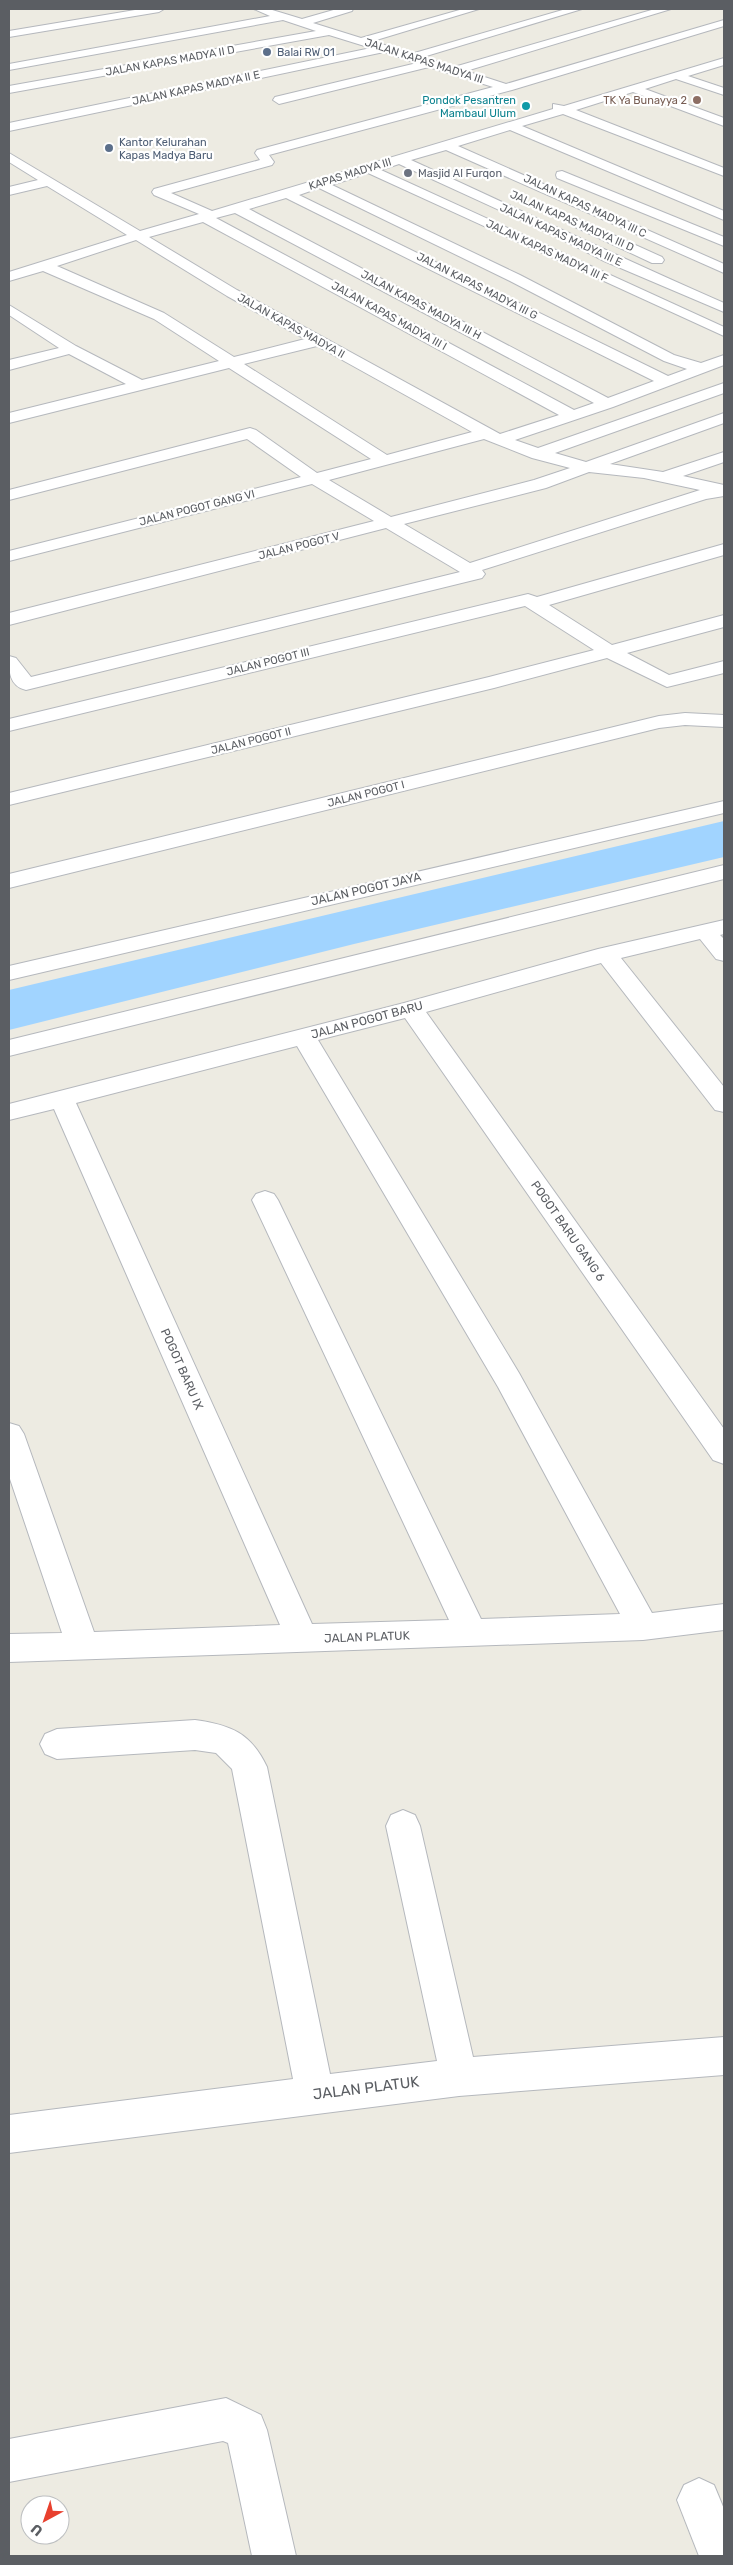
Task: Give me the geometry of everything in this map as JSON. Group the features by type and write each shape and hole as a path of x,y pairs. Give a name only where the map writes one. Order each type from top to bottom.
{"street":[{"path":"9,34 159,9"},
{"path":"303,22 348,9"},
{"path":"362,41 474,9"},
{"path":"338,71 408,56 577,9"},
{"path":"311,103 450,69 666,9"},
{"path":"9,56 262,10"},
{"name":"JALAN KAPAS MADYA III","path":"262,10 522,93"},
{"path":"9,67 284,17"},
{"path":"261,149 352,129 506,87 724,23"},
{"name":"JALAN KAPAS MADYA II D","path":"9,90 330,31"},
{"name":"JALAN KAPAS MADYA II E","path":"9,127 384,48"},
{"path":"279,100 429,63"},
{"name":"KAPAS MADYA III","path":"9,277 136,236 234,207 287,194 674,75 722,63"},
{"path":"674,75 724,92"},
{"path":"261,149 337,124 489,82"},
{"path":"632,88 724,122"},
{"path":"589,102 607,108"},
{"path":"547,103 724,172"},
{"path":"337,124 352,129"},
{"path":"509,125 724,216"},
{"path":"472,137 494,145"},
{"name":"JALAN KAPAS MADYA III C","path":"446,145 724,269"},
{"name":"JALAN KAPAS MADYA III I","path":"261,149 268,162 159,192 208,216 573,416"},
{"path":"420,152 444,162"},
{"name":"JALAN KAPAS MADYA III E","path":"398,159 552,229 609,258 724,308"},
{"name":"JALAN KAPAS MADYA II","path":"11,161 317,341 492,437 538,454 587,467 665,477 721,487"},
{"name":"JALAN KAPAS MADYA III F","path":"369,169 724,332"},
{"path":"548,170 724,242"},
{"path":"9,191 48,182"},
{"path":"320,184 515,278 669,358 700,368"},
{"name":"JALAN KAPAS MADYA III G","path":"287,194 666,381"},
{"name":"JALAN KAPAS MADYA III H","path":"234,207 606,404"},
{"name":"JALAN KAPAS MADYA III D","path":"566,218 673,267"},
{"path":"42,265 98,286 159,316 385,461"},
{"path":"12,316 137,384"},
{"path":"9,418 137,384 317,341"},
{"path":"9,365 71,348"},
{"name":"JALAN POGOT GANG VI","path":"9,556 385,461 492,437 573,416 724,360"},
{"path":"538,454 724,388"},
{"name":"JALAN POGOT V","path":"9,619 393,523 540,484 724,418"},
{"path":"9,495 237,436 253,434 315,479 393,523 476,574 26,684 9,662"},
{"path":"665,477 724,457"},
{"path":"468,569 721,487"},
{"name":"JALAN POGOT III","path":"9,725 531,602 724,549"},
{"path":"531,602 609,651 667,681 724,667"},
{"name":"JALAN POGOT II","path":"9,800 494,682 724,621"},
{"name":"JALAN POGOT I","path":"9,881 659,722 685,719 724,720"},
{"name":"JALAN POGOT JAYA","path":"9,973 724,807"},
{"path":"9,1048 724,872"},
{"path":"715,930 724,954"},
{"name":"JALAN POGOT BARU","path":"9,1112 411,1009 606,954 715,930"},
{"path":"606,954 724,1104"},
{"name":"POGOT BARU GANG 6","path":"411,1009 724,1452"},
{"path":"304,1037 509,1382 643,1627"},
{"name":"POGOT BARU IX","path":"62,1099 302,1639"},
{"path":"265,1200 472,1634"},
{"path":"9,1434 84,1646"},
{"name":"JALAN PLATUK","path":"9,1648 643,1627 724,1617"},
{"path":"56,1744 195,1735 217,1738 237,1747 250,1767 315,2094"},
{"path":"403,1826 459,2077"},
{"name":"JALAN PLATUK","path":"9,2134 459,2077 724,2056"},
{"path":"9,2461 226,2419 246,2430 274,2556"},
{"path":"699,2500 721,2556"}],"waterway":[{"path":"9,1010 351,926 724,839"}],"place":[{"name":"Balai RW 01","path":"267,52"},
{"name":"TK Ya Bunayya 2","path":"697,100"},
{"name":"Pondok Pesantren Mambaul Ulum","path":"526,106"},
{"name":"Kantor Kelurahan Kapas Madya Baru","path":"109,148"},
{"name":"Masjid Al Furqon","path":"408,173"}]}
